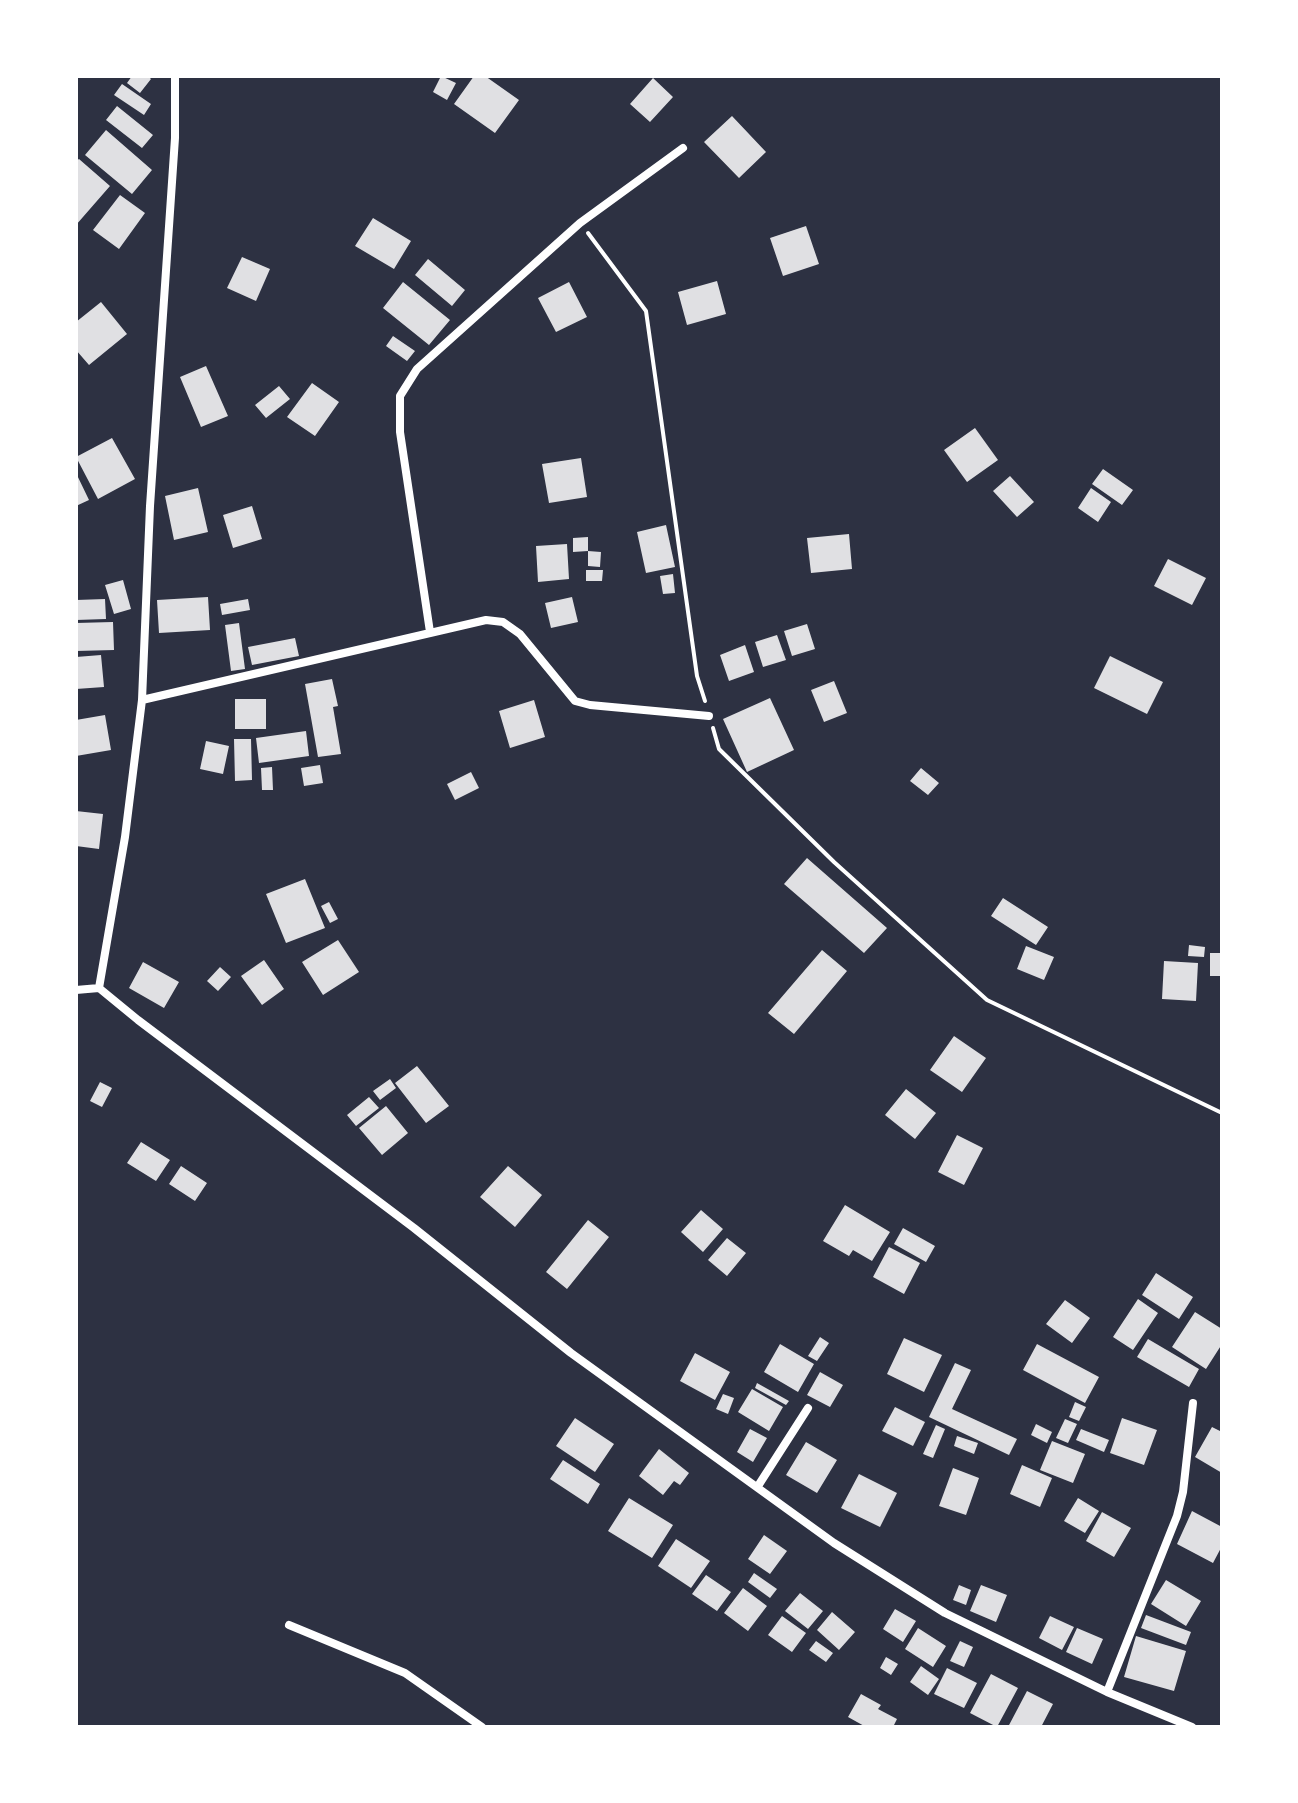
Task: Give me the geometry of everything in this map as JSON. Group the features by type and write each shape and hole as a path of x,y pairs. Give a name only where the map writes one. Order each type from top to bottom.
{"street":[{"path":"99,988 125,837 142,700 150,506 175,138 175,76"},
{"path":"430,632 400,432 400,396 417,369 580,223 683,148"},
{"path":"142,700 486,620 503,622 520,634 575,701 709,716"},
{"path":"76,990 99,988 414,1228 571,1353 834,1543 945,1613 1107,1692 1192,1727"},
{"path":"1107,1692 1177,1516 1183,1492 1193,1403"},
{"path":"758,1486 808,1408"},
{"path":"289,1625 405,1673 482,1727"}],"path":[{"path":"580,223 646,311 697,676 719,749 834,862 987,1000 1222,1113"}],"building":[{"path":"132,76 148,76 151,79 140,93 127,83"},
{"path":"441,76 456,83 447,100 433,92"},
{"path":"474,76 485,76 519,100 495,133 454,104"},
{"path":"653,78 673,97 650,122 630,104"},
{"path":"122,84 151,104 144,115 114,95"},
{"path":"117,106 153,135 142,148 106,120"},
{"path":"732,116 766,152 739,178 704,142"},
{"path":"106,130 152,170 132,194 85,155"},
{"path":"79,159 110,186 76,225 76,161"},
{"path":"120,195 145,213 119,249 93,230"},
{"path":"373,218 411,241 394,269 355,246"},
{"path":"806,226 819,264 783,276 770,238"},
{"path":"242,257 270,269 256,301 227,288"},
{"path":"428,259 465,290 452,306 415,275"},
{"path":"717,281 726,314 687,325 678,292"},
{"path":"403,282 450,320 429,345 383,308"},
{"path":"569,282 587,317 556,332 538,298"},
{"path":"101,302 127,334 89,365 76,350 76,322"},
{"path":"393,336 415,351 407,361 386,346"},
{"path":"206,366 228,416 201,427 180,377"},
{"path":"312,383 339,402 315,436 287,417"},
{"path":"279,386 290,399 266,418 255,405"},
{"path":"975,428 998,460 967,482 944,450"},
{"path":"112,438 135,479 98,499 76,457"},
{"path":"581,458 587,497 549,503 542,464"},
{"path":"1103,469 1133,490 1122,505 1092,484"},
{"path":"76,473 89,500 76,506"},
{"path":"1010,476 1034,502 1017,517 993,491"},
{"path":"198,488 208,532 174,540 165,496"},
{"path":"1091,488 1111,502 1098,522 1078,508"},
{"path":"252,506 262,539 233,548 223,515"},
{"path":"666,525 675,567 646,573 637,532"},
{"path":"849,534 852,569 811,573 807,538"},
{"path":"588,537 588,551 573,552 573,538"},
{"path":"567,544 569,579 538,582 536,546"},
{"path":"588,551 601,552 600,567 588,566"},
{"path":"1168,559 1206,578 1192,605 1154,586"},
{"path":"586,570 603,570 602,581 586,581"},
{"path":"673,574 675,593 663,594 660,576"},
{"path":"123,580 131,609 114,614 105,585"},
{"path":"208,597 210,630 159,633 157,600"},
{"path":"572,597 578,622 551,628 545,603"},
{"path":"105,599 106,619 76,620 76,600"},
{"path":"248,599 250,610 222,615 220,604"},
{"path":"113,622 114,650 76,651 76,623"},
{"path":"239,623 245,669 231,671 225,625"},
{"path":"807,624 815,649 792,656 784,631"},
{"path":"777,635 786,660 763,667 755,642"},
{"path":"295,638 299,656 252,665 248,647"},
{"path":"745,645 754,672 729,681 720,655"},
{"path":"101,655 104,687 76,689 76,657"},
{"path":"1110,656 1163,682 1147,714 1094,688"},
{"path":"332,679 338,706 333,707 341,754 318,757 305,684"},
{"path":"834,681 847,713 824,722 811,690"},
{"path":"770,698 794,750 747,772 723,719"},
{"path":"235,699 266,699 266,729 235,729"},
{"path":"534,700 545,737 510,748 499,711"},
{"path":"105,715 111,750 76,756 76,720"},
{"path":"306,731 309,756 259,763 256,738"},
{"path":"234,739 251,739 252,780 235,781"},
{"path":"206,741 229,746 223,774 200,769"},
{"path":"320,765 323,783 304,786 301,768"},
{"path":"272,767 273,790 262,790 261,768"},
{"path":"921,768 939,783 928,795 910,781"},
{"path":"471,772 479,788 455,800 447,784"},
{"path":"76,811 103,814 99,849 76,846"},
{"path":"807,858 887,928 864,953 784,884"},
{"path":"305,879 325,928 286,943 266,894"},
{"path":"1003,898 1048,927 1036,945 991,916"},
{"path":"329,902 338,919 330,923 321,906"},
{"path":"338,940 359,972 323,995 302,962"},
{"path":"1189,945 1205,947 1204,957 1188,956"},
{"path":"1026,946 1054,957 1044,980 1017,969"},
{"path":"822,950 847,971 794,1034 768,1013"},
{"path":"1210,953 1222,953 1222,976 1210,976"},
{"path":"264,960 284,989 262,1005 241,976"},
{"path":"1164,961 1198,963 1196,1001 1162,999"},
{"path":"143,962 179,982 164,1008 129,988"},
{"path":"220,967 231,977 218,991 207,981"},
{"path":"954,1036 986,1058 962,1092 930,1070"},
{"path":"417,1066 449,1106 426,1123 395,1083"},
{"path":"390,1079 396,1088 380,1100 373,1091"},
{"path":"100,1082 112,1088 102,1107 90,1101"},
{"path":"906,1089 936,1113 915,1139 885,1115"},
{"path":"369,1097 379,1108 356,1126 347,1115"},
{"path":"386,1106 408,1133 382,1155 359,1128"},
{"path":"957,1135 983,1148 964,1185 938,1172"},
{"path":"141,1142 170,1160 156,1181 127,1163"},
{"path":"181,1166 207,1183 195,1201 169,1184"},
{"path":"508,1166 542,1195 515,1227 480,1197"},
{"path":"845,1205 890,1232 872,1261 853,1250 849,1256 823,1241"},
{"path":"701,1210 723,1229 703,1252 681,1232"},
{"path":"588,1220 609,1237 567,1289 546,1272"},
{"path":"903,1228 935,1246 926,1262 894,1244"},
{"path":"727,1238 746,1253 727,1276 708,1260"},
{"path":"889,1247 920,1263 904,1294 873,1277"},
{"path":"1156,1273 1193,1297 1179,1319 1142,1295"},
{"path":"1138,1299 1158,1313 1133,1350 1113,1337"},
{"path":"1065,1300 1090,1318 1072,1343 1046,1324"},
{"path":"1195,1312 1222,1329 1222,1344 1206,1369 1172,1347"},
{"path":"820,1337 829,1343 817,1361 808,1356"},
{"path":"904,1338 942,1355 924,1392 887,1374"},
{"path":"1148,1339 1199,1369 1189,1387 1137,1357"},
{"path":"780,1344 814,1364 798,1392 764,1372"},
{"path":"1037,1344 1099,1377 1085,1403 1023,1370"},
{"path":"695,1353 730,1372 715,1400 680,1381"},
{"path":"955,1363 971,1370 952,1409 1017,1439 1009,1455 929,1417"},
{"path":"820,1372 843,1385 830,1407 807,1395"},
{"path":"757,1383 789,1401 786,1405 755,1388"},
{"path":"752,1389 783,1407 769,1431 738,1412"},
{"path":"723,1394 734,1398 728,1414 716,1409"},
{"path":"1075,1402 1086,1407 1079,1421 1069,1417"},
{"path":"895,1407 925,1422 913,1446 882,1431"},
{"path":"575,1418 614,1444 595,1472 556,1446"},
{"path":"1122,1418 1157,1430 1144,1465 1110,1453"},
{"path":"1065,1419 1077,1424 1068,1443 1056,1438"},
{"path":"1036,1424 1052,1432 1047,1443 1031,1435"},
{"path":"936,1425 945,1429 933,1458 923,1454"},
{"path":"1212,1427 1222,1432 1222,1473 1195,1457"},
{"path":"750,1429 767,1438 753,1462 737,1452"},
{"path":"1081,1429 1109,1440 1104,1452 1076,1440"},
{"path":"957,1436 978,1443 974,1454 954,1446"},
{"path":"1052,1441 1085,1454 1073,1483 1040,1470"},
{"path":"806,1442 837,1460 817,1493 786,1475"},
{"path":"659,1449 689,1473 680,1485 674,1481 663,1495 639,1476"},
{"path":"563,1460 600,1484 588,1504 550,1479"},
{"path":"1022,1465 1052,1478 1040,1507 1010,1494"},
{"path":"953,1468 979,1478 966,1515 939,1506"},
{"path":"859,1474 897,1493 880,1527 841,1508"},
{"path":"629,1498 673,1525 652,1558 608,1531"},
{"path":"1078,1498 1099,1511 1085,1533 1064,1521"},
{"path":"1192,1511 1222,1527 1222,1546 1213,1563 1177,1544"},
{"path":"1102,1512 1131,1528 1114,1557 1086,1541"},
{"path":"764,1535 787,1551 770,1574 748,1559"},
{"path":"676,1539 710,1561 691,1588 658,1566"},
{"path":"754,1573 777,1589 770,1598 748,1582"},
{"path":"706,1575 731,1592 717,1611 692,1594"},
{"path":"1166,1580 1201,1601 1186,1626 1151,1604"},
{"path":"959,1585 971,1590 966,1605 953,1600"},
{"path":"981,1585 1007,1595 996,1622 970,1611"},
{"path":"743,1588 767,1606 748,1631 724,1613"},
{"path":"800,1593 823,1611 808,1629 785,1611"},
{"path":"895,1609 916,1621 903,1642 883,1629"},
{"path":"832,1612 855,1632 839,1650 817,1630"},
{"path":"1146,1615 1191,1632 1186,1645 1141,1628"},
{"path":"782,1616 806,1633 792,1652 768,1635"},
{"path":"1050,1616 1074,1627 1062,1650 1039,1638"},
{"path":"918,1628 946,1646 933,1667 905,1649"},
{"path":"1077,1628 1103,1639 1092,1664 1066,1652"},
{"path":"1136,1636 1186,1651 1174,1691 1124,1677"},
{"path":"816,1641 833,1653 826,1662 809,1650"},
{"path":"960,1641 973,1647 964,1667 950,1661"},
{"path":"886,1657 898,1664 891,1675 880,1668"},
{"path":"921,1666 939,1679 928,1695 910,1682"},
{"path":"947,1668 977,1683 964,1708 934,1694"},
{"path":"991,1674 1018,1688 997,1727 970,1713"},
{"path":"1027,1691 1053,1704 1041,1727 1008,1727"},
{"path":"861,1694 881,1705 878,1709 897,1719 893,1727 866,1727 848,1717"}]}
